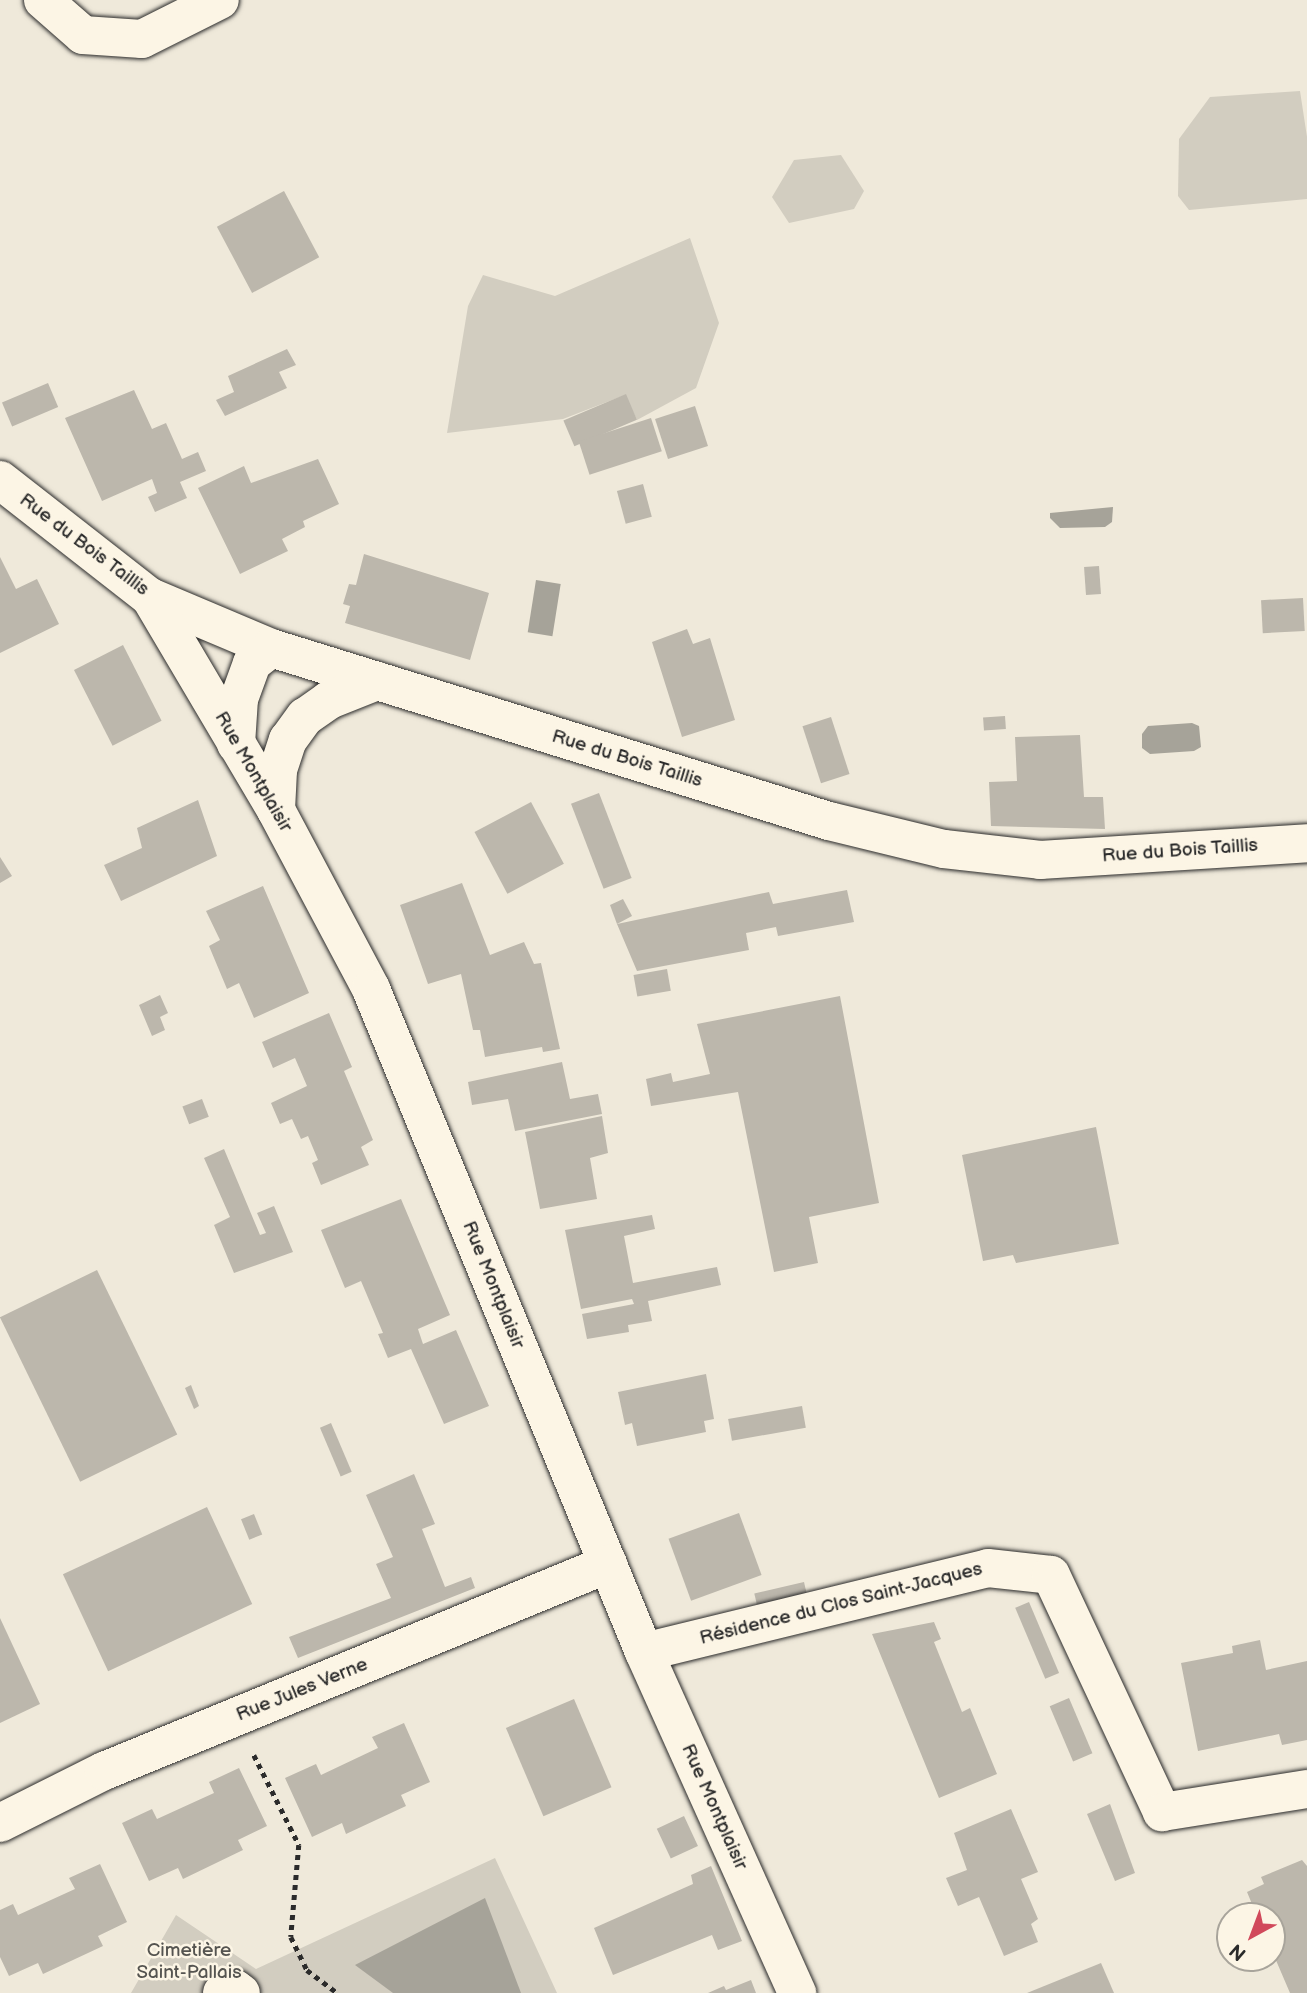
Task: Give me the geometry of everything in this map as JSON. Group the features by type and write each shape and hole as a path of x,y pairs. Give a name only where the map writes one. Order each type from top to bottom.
{"street":[{"path":"43,0 83,35 142,39 220,0"},
{"name":"Rue du Bois Taillis","path":"0,480 150,597 271,648 829,821 944,849 1040,860 1307,843"},
{"name":"Rue Montplaisir","path":"150,597 276,810 371,989 644,1652 797,1993"},
{"path":"236,744 239,699 252,663 271,648"},
{"path":"276,810 285,750 305,717 330,701 377,681"},
{"name":"Rue Jules Verne","path":"0,1823 104,1771 608,1564"},
{"name":"Résidence du Clos Saint-Jacques","path":"644,1652 988,1568 1051,1575 1162,1812 1307,1789"},
{"path":"222,1993 235,1989 241,1993"}],"path":[{"path":"236,1717 299,1845 291,1937 307,1970 338,1993"}],"green space":[{"path":"1300,91 1307,137 1307,199 1189,210 1178,196 1179,139 1210,97"},
{"path":"841,155 864,191 854,209 789,223 772,197 794,160"},
{"path":"690,238 719,323 696,388 637,420 625,395 563,419 447,433 468,306 483,275 555,296"},
{"name":"Cimetière Saint-Pallais","path":"495,1858 557,1993 131,1993 176,1915 256,1969"}],"shaded area":[{"path":"1113,507 1112,522 1105,527 1060,528 1050,518 1050,513"},
{"path":"536,580 561,584 552,636 528,632"},
{"path":"1192,723 1199,726 1201,747 1194,751 1150,754 1142,748 1142,734 1148,726"},
{"path":"485,1898 521,1993 393,1993 355,1965"}],"building":[{"path":"284,191 319,257 252,293 217,227"},
{"path":"287,349 296,365 279,372 287,388 225,416 216,400 234,392 228,376"},
{"path":"48,383 58,407 12,426 2,403"},
{"path":"134,390 152,429 166,423 182,459 198,452 206,471 180,482 187,498 155,512 148,497 157,493 152,479 102,501 65,418"},
{"path":"626,394 637,420 574,446 563,421"},
{"path":"695,406 708,446 668,459 655,419"},
{"path":"651,418 662,451 590,475 579,441"},
{"path":"318,459 339,504 303,521 305,527 282,539 288,551 240,574 198,488 244,466 251,483"},
{"path":"643,484 652,517 626,524 617,491"},
{"path":"364,554 489,593 470,660 345,623 350,606 343,604 349,584 356,585"},
{"path":"0,557 16,589 37,579 59,624 0,653"},
{"path":"1099,566 1101,594 1086,595 1084,567"},
{"path":"1303,598 1305,631 1263,633 1261,600"},
{"path":"687,629 693,644 710,638 735,720 682,737 652,642"},
{"path":"123,645 162,721 113,746 74,670"},
{"path":"1005,716 1006,729 984,731 983,718"},
{"path":"831,717 850,774 821,783 802,726"},
{"path":"1080,735 1084,797 1103,797 1105,829 991,826 989,782 1017,781 1015,737"},
{"path":"599,793 632,878 604,889 571,804"},
{"path":"198,800 217,856 121,901 104,865 142,848 137,828"},
{"path":"531,802 564,864 507,894 474,832"},
{"path":"0,857 12,876 0,883"},
{"path":"462,883 490,955 524,942 534,964 541,963 560,1049 543,1052 542,1047 485,1057 480,1030 473,1030 461,974 428,984 400,905"},
{"path":"263,886 309,993 254,1018 239,983 227,989 209,946 220,940 206,911"},
{"path":"847,890 854,922 778,936 776,927 746,933 749,950 637,971 617,924 769,892 773,904"},
{"path":"623,899 632,916 617,924 610,905"},
{"path":"667,969 671,991 637,997 634,975"},
{"path":"160,995 168,1013 160,1017 165,1030 152,1036 139,1005"},
{"path":"840,996 879,1203 809,1217 818,1263 774,1272 738,1092 651,1106 646,1079 671,1073 673,1082 710,1074 697,1024"},
{"path":"329,1013 352,1067 344,1071 373,1140 361,1147 369,1165 321,1185 312,1163 318,1160 308,1136 301,1139 292,1119 280,1124 271,1103 307,1086 295,1058 273,1068 262,1042"},
{"path":"562,1062 570,1099 598,1094 602,1114 515,1131 508,1099 472,1105 468,1082"},
{"path":"202,1099 209,1117 189,1124 182,1107"},
{"path":"602,1116 608,1153 590,1158 597,1199 540,1209 525,1132"},
{"path":"1096,1127 1119,1244 1016,1263 1013,1255 983,1261 962,1155"},
{"path":"224,1149 260,1235 266,1233 257,1213 274,1206 293,1252 234,1273 214,1225 230,1217 204,1158"},
{"path":"401,1199 450,1315 418,1329 423,1344 456,1330 489,1406 444,1424 411,1349 388,1358 378,1334 383,1333 361,1281 345,1288 321,1230"},
{"path":"652,1215 655,1229 624,1236 633,1283 717,1267 721,1285 648,1301 652,1321 628,1325 629,1332 587,1339 582,1314 634,1304 632,1299 581,1309 565,1230"},
{"path":"97,1270 177,1434 80,1482 0,1317"},
{"path":"706,1374 714,1419 704,1421 706,1432 637,1446 632,1423 625,1425 618,1392"},
{"path":"191,1385 199,1406 194,1409 185,1388"},
{"path":"802,1406 806,1428 732,1441 728,1419"},
{"path":"331,1423 352,1472 341,1476 320,1428"},
{"path":"414,1474 435,1524 422,1529 445,1587 471,1577 475,1588 298,1658 289,1637 391,1598 376,1564 393,1557 366,1495"},
{"path":"207,1507 252,1604 108,1671 63,1574"},
{"path":"739,1513 762,1575 691,1601 669,1539"},
{"path":"254,1514 262,1534 249,1540 241,1519"},
{"path":"804,1582 808,1599 758,1610 754,1593"},
{"path":"1029,1602 1059,1673 1045,1679 1015,1608"},
{"path":"0,1618 40,1704 0,1723"},
{"path":"934,1622 941,1639 934,1642 962,1712 970,1708 997,1774 939,1798 872,1634"},
{"path":"1260,1640 1266,1670 1307,1661 1307,1740 1282,1745 1279,1734 1198,1751 1181,1663 1233,1653 1232,1646"},
{"path":"1069,1698 1092,1753 1073,1761 1050,1706"},
{"path":"574,1699 612,1787 543,1816 506,1728"},
{"path":"404,1723 430,1782 401,1795 406,1806 346,1834 342,1823 312,1837 285,1778 316,1764 321,1775 378,1748 372,1737"},
{"path":"239,1768 267,1826 238,1840 243,1850 183,1879 178,1868 149,1881 122,1823 152,1809 157,1819 214,1793 209,1782"},
{"path":"1110,1804 1135,1873 1115,1881 1087,1814"},
{"path":"1011,1809 1038,1872 1021,1879 1038,1919 1031,1924 1038,1942 1004,1956 979,1897 958,1906 946,1878 967,1870 954,1833"},
{"path":"684,1816 698,1846 671,1859 657,1829"},
{"path":"1302,1860 1307,1866 1307,1993 1290,1993 1281,1972 1286,1972 1286,1902 1251,1902 1247,1892 1264,1884 1261,1877"},
{"path":"100,1864 127,1922 98,1936 103,1946 43,1974 38,1963 9,1976 0,1957 0,1910 13,1904 18,1915 75,1889 69,1878"},
{"path":"711,1866 742,1941 718,1950 712,1935 613,1975 594,1928 693,1884 691,1875"},
{"path":"1101,1963 1114,1993 1027,1993"},
{"path":"751,1980 756,1993 708,1993 724,1986 726,1990"}]}
